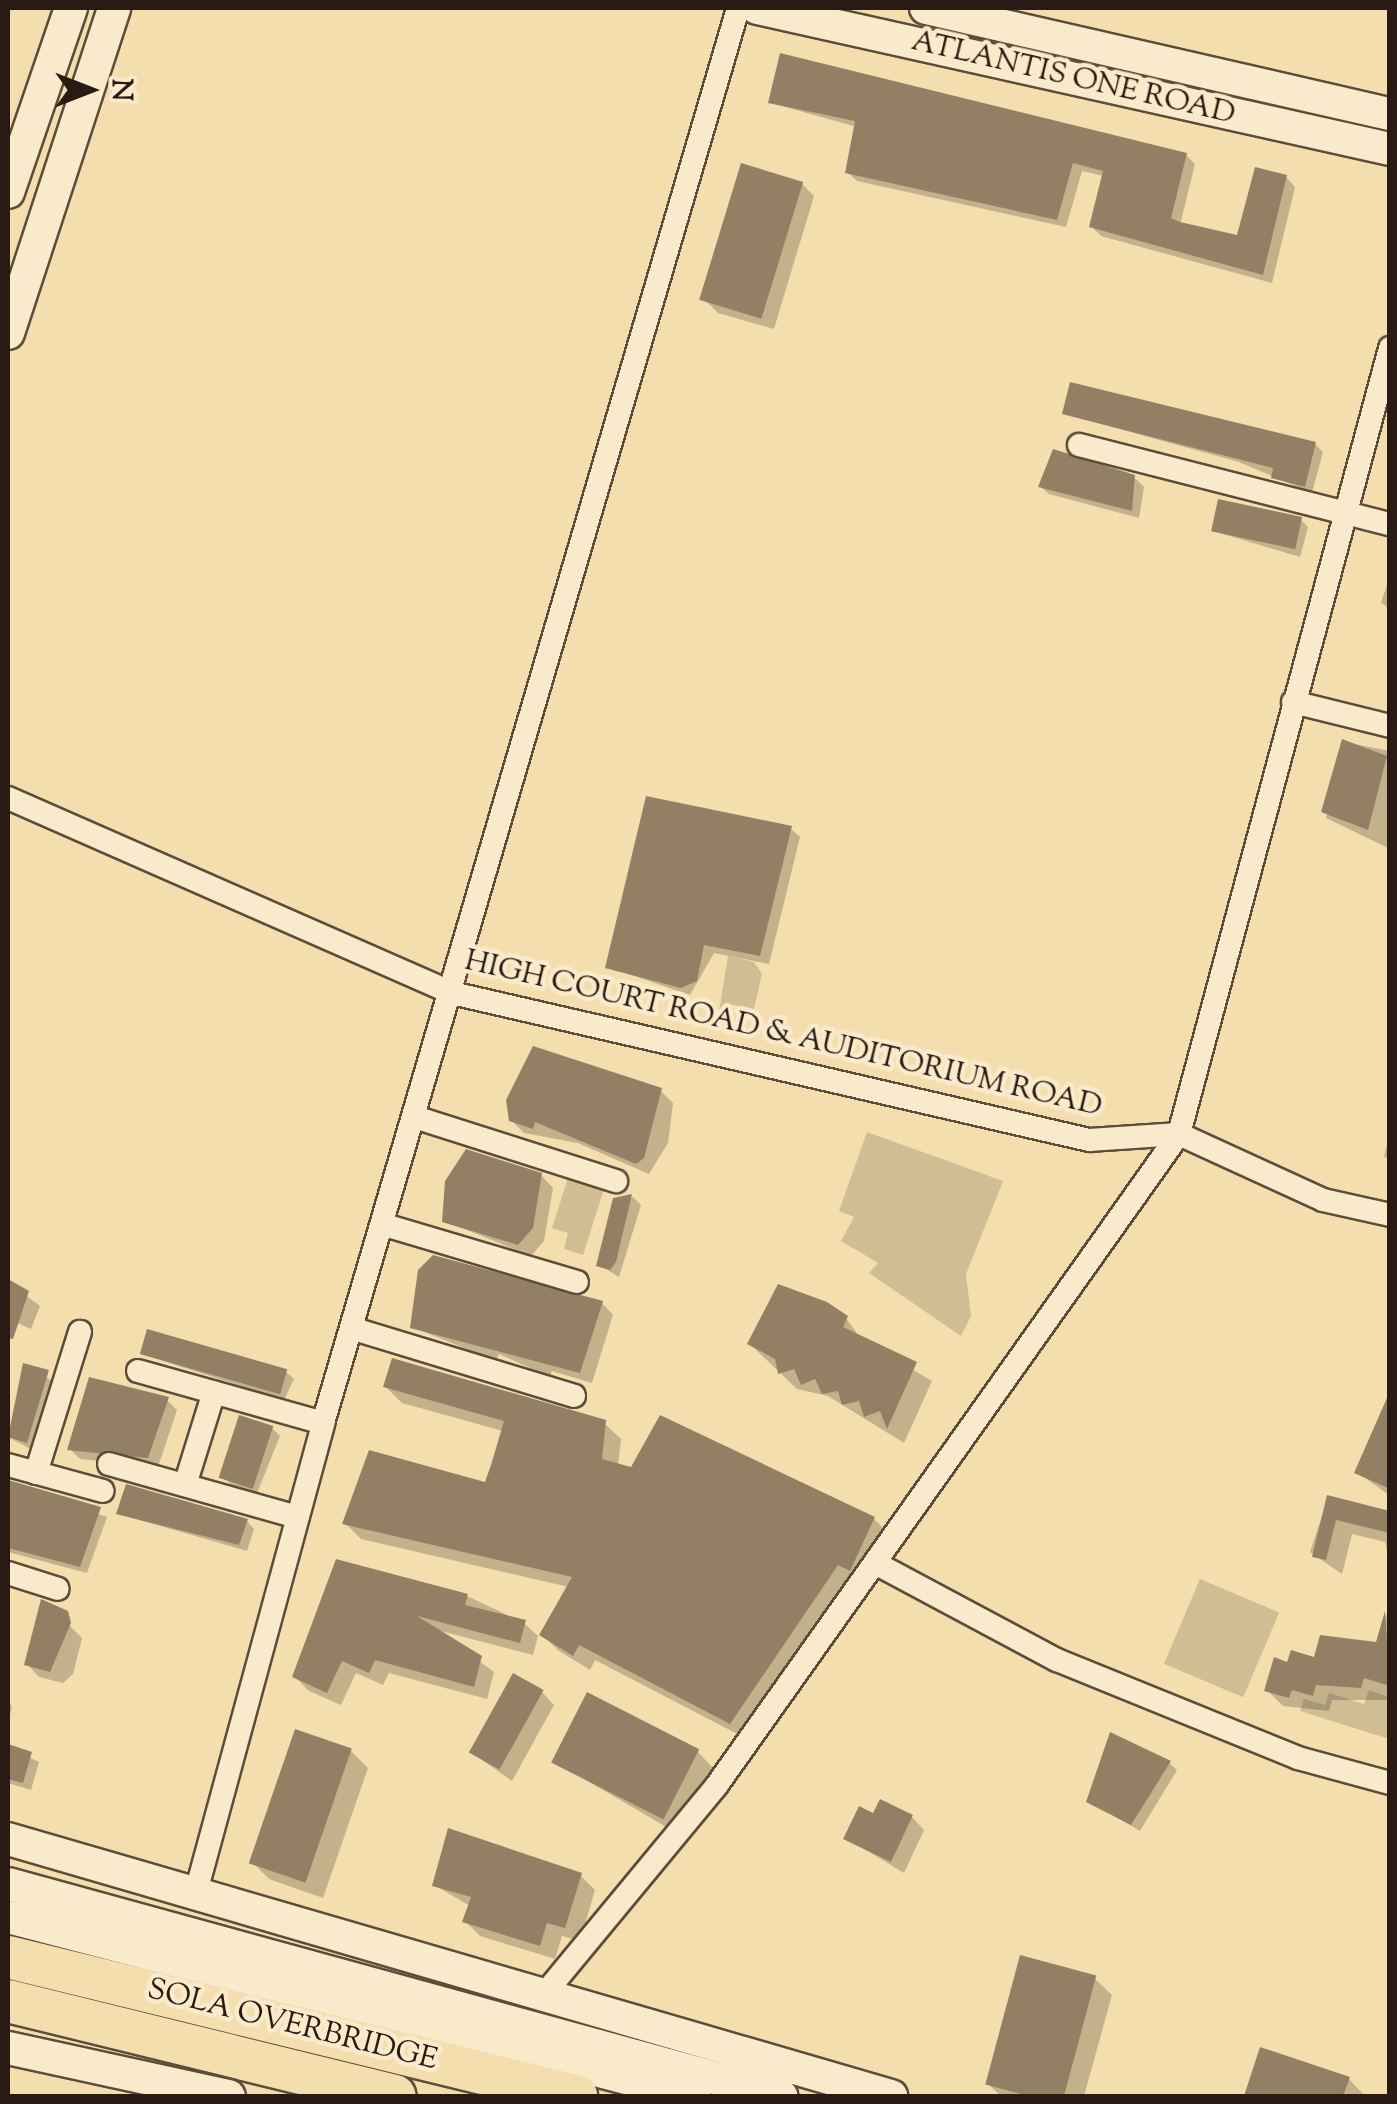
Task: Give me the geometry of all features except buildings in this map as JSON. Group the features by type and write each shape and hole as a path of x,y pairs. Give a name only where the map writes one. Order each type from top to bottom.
{"highway":[{"name":"SOLA OVERBRIDGE","path":"8,1957 576,2096"},
{"name":"SOLA OVERBRIDGE","path":"8,2002 394,2096"}],"main road":[{"path":"8,192 71,8"},
{"path":"8,333 114,8"},
{"name":"ATLANTIS ONE ROAD","path":"757,8 1390,148"},
{"name":"ATLANTIS ONE ROAD","path":"926,8 1390,114"},
{"path":"8,1839 541,1998 891,2096"},
{"path":"8,1884 780,2096"},
{"name":"SOLA OVERBRIDGE","path":"8,1917 695,2096"},
{"path":"8,2048 224,2095"}],"street":[{"path":"196,1892 323,1423 388,1226 738,8"},
{"path":"541,1998 718,1785 1179,1134 1345,512 1382,406 1390,348"},
{"path":"1079,445 1390,524"},
{"path":"1293,702 1390,726"},
{"name":"HIGH COURT ROAD & AUDITORIUM ROAD","path":"8,798 452,993 1089,1140 1179,1134 1323,1200 1390,1214"},
{"path":"418,1118 616,1181"},
{"path":"388,1226 577,1282"},
{"path":"354,1329 574,1396"},
{"path":"36,1473 80,1332"},
{"path":"138,1371 323,1423"},
{"path":"185,1485 214,1392"},
{"path":"109,1464 298,1517"},
{"path":"8,1465 103,1492"},
{"path":"874,1563 1058,1660 1298,1758 1390,1782"},
{"path":"8,1573 58,1588"},
{"path":"8,2064 175,2096"}],"shaded area":[{"path":"728,956 754,962 762,974 754,1009 728,1004 719,1012"},
{"path":"867,1132 1003,1181 966,1274 971,1316 961,1336 869,1273 878,1263 841,1241 854,1217 839,1211"},
{"path":"568,1178 604,1189 583,1255 564,1249 568,1233 552,1228"},
{"path":"1200,1579 1279,1613 1243,1697 1164,1664"},
{"path":"1369,1690 1389,1697 1389,1739 1300,1711 1304,1699 1325,1705 1329,1693 1364,1704"}]}
